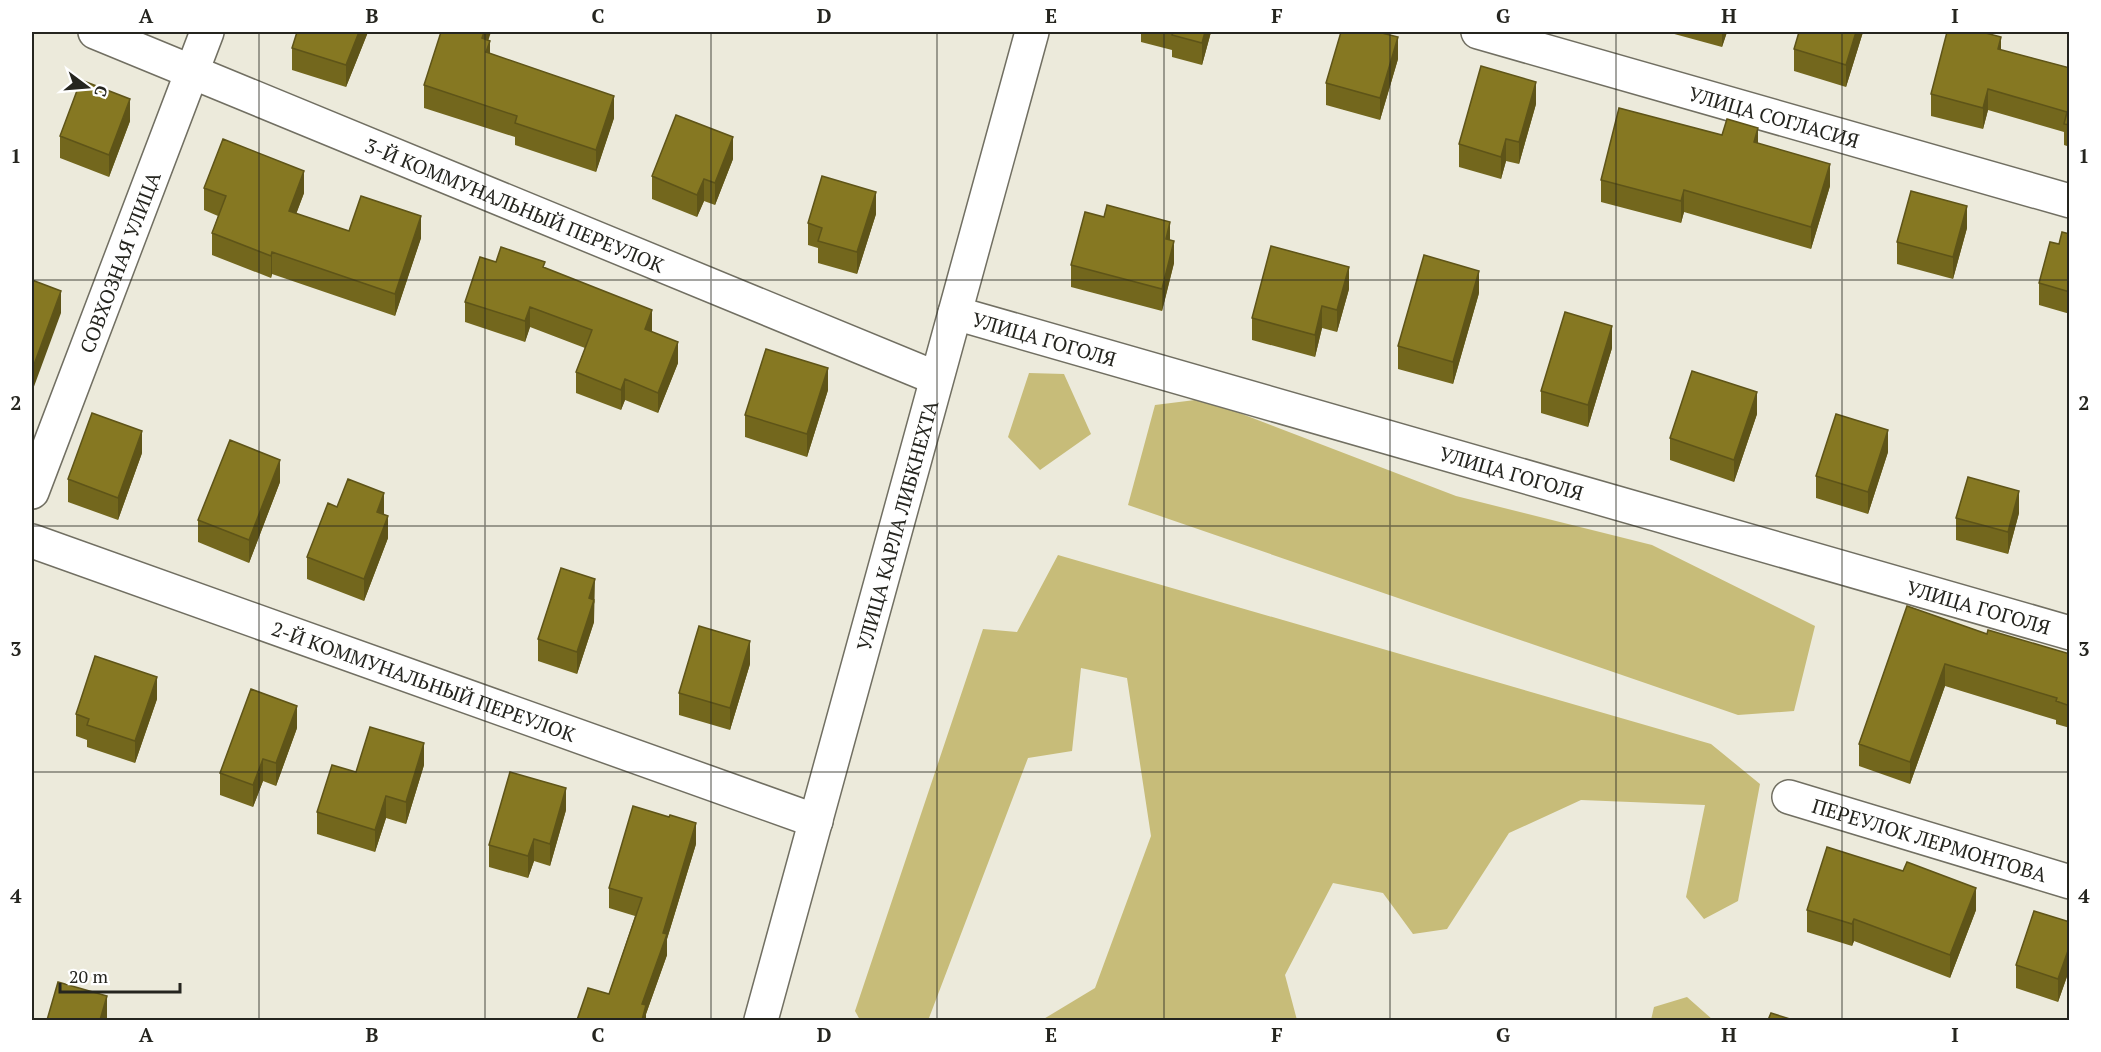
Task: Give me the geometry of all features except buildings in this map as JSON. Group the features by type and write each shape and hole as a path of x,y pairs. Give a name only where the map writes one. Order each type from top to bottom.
{"street":[{"name":"3-Й КОММУНАЛЬНЫЙ ПЕРЕУЛОК","path":"95,32 936,378"},
{"name":"СОВХОЗНАЯ УЛИЦА","path":"32,492 207,32"},
{"name":"УЛИЦА КАРЛА ЛИБКНЕХТА","path":"761,1020 1032,32"},
{"name":"УЛИЦА СОГЛАСИЯ","path":"1478,32 2070,201"},
{"name":"УЛИЦА ГОГОЛЯ","path":"955,313 2070,633"},
{"name":"2-Й КОММУНАЛЬНЫЙ ПЕРЕУЛОК","path":"32,541 816,821"},
{"name":"ПЕРЕУЛОК ЛЕРМОНТОВА","path":"1789,797 2070,882"}],"shaded area":[{"path":"1029,373 1064,374 1091,434 1040,470 1008,437"},
{"path":"1203,399 1456,496 1652,545 1815,626 1794,711 1738,715 1128,505 1155,405"},
{"path":"1058,555 1711,744 1760,784 1738,901 1704,919 1686,897 1705,805 1581,800 1509,833 1447,929 1413,934 1383,893 1333,883 1285,975 1297,1020 1042,1020 1095,988 1151,836 1127,678 1081,668 1072,751 1028,758 929,1018 926,1020 860,1020 855,1011 983,629 1017,632"},
{"path":"1687,997 1713,1020 1651,1020 1654,1007"}]}
